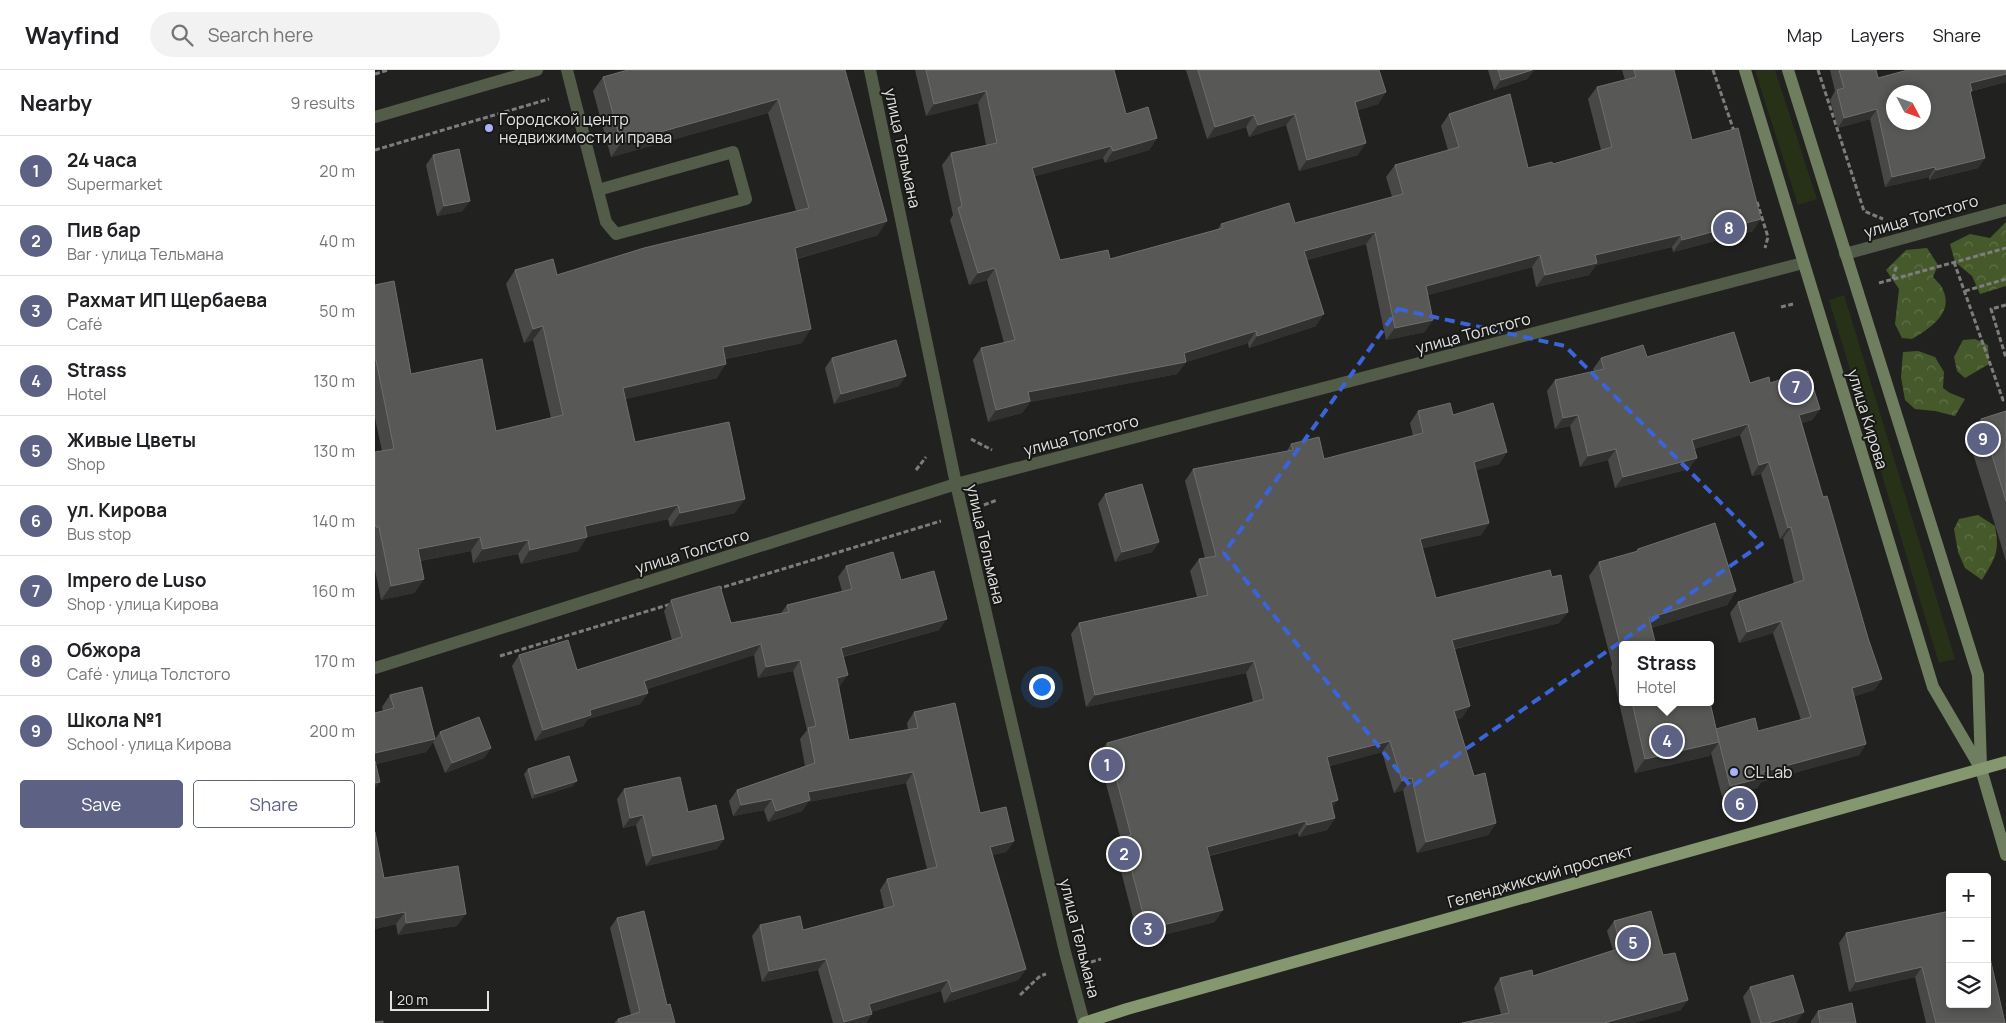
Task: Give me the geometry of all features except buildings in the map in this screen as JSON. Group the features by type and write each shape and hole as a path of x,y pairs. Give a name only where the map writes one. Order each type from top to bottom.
{"main road":[{"name":"улица Кирова","path":"1745,70 1933,687 1981,769 2006,854"},
{"name":"улица Кирова","path":"1788,70 1978,675 1981,769"},
{"name":"Геленджикский проспект","path":"1084,1023 1137,1006 2006,762"}],"street":[{"path":"375,117 537,70"},
{"path":"567,70 597,190 606,222 616,234 747,198 733,152 597,190"},
{"name":"улица Тельмана","path":"870,70 956,484 1065,952 1084,1023"},
{"name":"улица Толстого","path":"1845,254 2006,210"},
{"name":"улица Толстого","path":"375,668 956,484 1803,263"}],"path":[{"path":"375,74 388,70"},
{"path":"1713,70 1735,135"},
{"path":"1819,70 1864,211 1883,220"},
{"path":"375,150 572,92"},
{"path":"1756,200 1768,237 1764,250"},
{"path":"1856,288 1892,280 2006,248"},
{"path":"1954,262 2003,400 2006,399"},
{"path":"1892,280 1896,267"},
{"path":"1965,291 2006,279"},
{"path":"1781,307 1815,299"},
{"path":"2006,305 1991,309 2006,358"},
{"path":"714,590 963,515 1000,499"},
{"path":"497,656 677,602"}],"highlighted area":[{"path":"1398,309 1565,346 1762,544 1411,787 1224,553"}],"green space":[{"path":"1755,70 1775,70 1817,199 1798,205"},
{"path":"2006,222 2006,286 1980,294 1972,276 1955,262 1950,244 1970,234 1990,238"},
{"path":"1927,248 1938,265 1933,277 1942,288 1946,298 1945,306 1943,313 1926,330 1912,339 1902,338 1895,324 1899,289 1886,270 1906,250"},
{"path":"1844,295 1955,659 1939,663 1829,300"},
{"path":"1975,339 1988,345 1989,364 1965,378 1957,371 1954,357 1963,340"},
{"path":"1918,351 1935,357 1944,372 1943,388 1965,399 1955,416 1915,409 1905,400 1901,377 1903,352"},
{"path":"1978,515 1995,526 1997,543 1993,560 1982,580 1965,568 1958,552 1954,529 1959,519"}],"place":[{"name":"Городской центр недвижимости и права","path":"489,128"},
{"name":"Обжора","path":"1729,228"},
{"name":"Impero de Luso","path":"1796,387"},
{"name":"Школа №1","path":"1983,439"},
{"name":"Strass","path":"1667,741"},
{"name":"24 часа","path":"1107,765"},
{"name":"CL Lab","path":"1734,772"},
{"name":"ул. Кирова","path":"1740,804"},
{"name":"Пив бар","path":"1124,854"},
{"name":"Рахмат ИП Щербаева","path":"1148,929"},
{"name":"Живые Цветы","path":"1633,943"}]}
